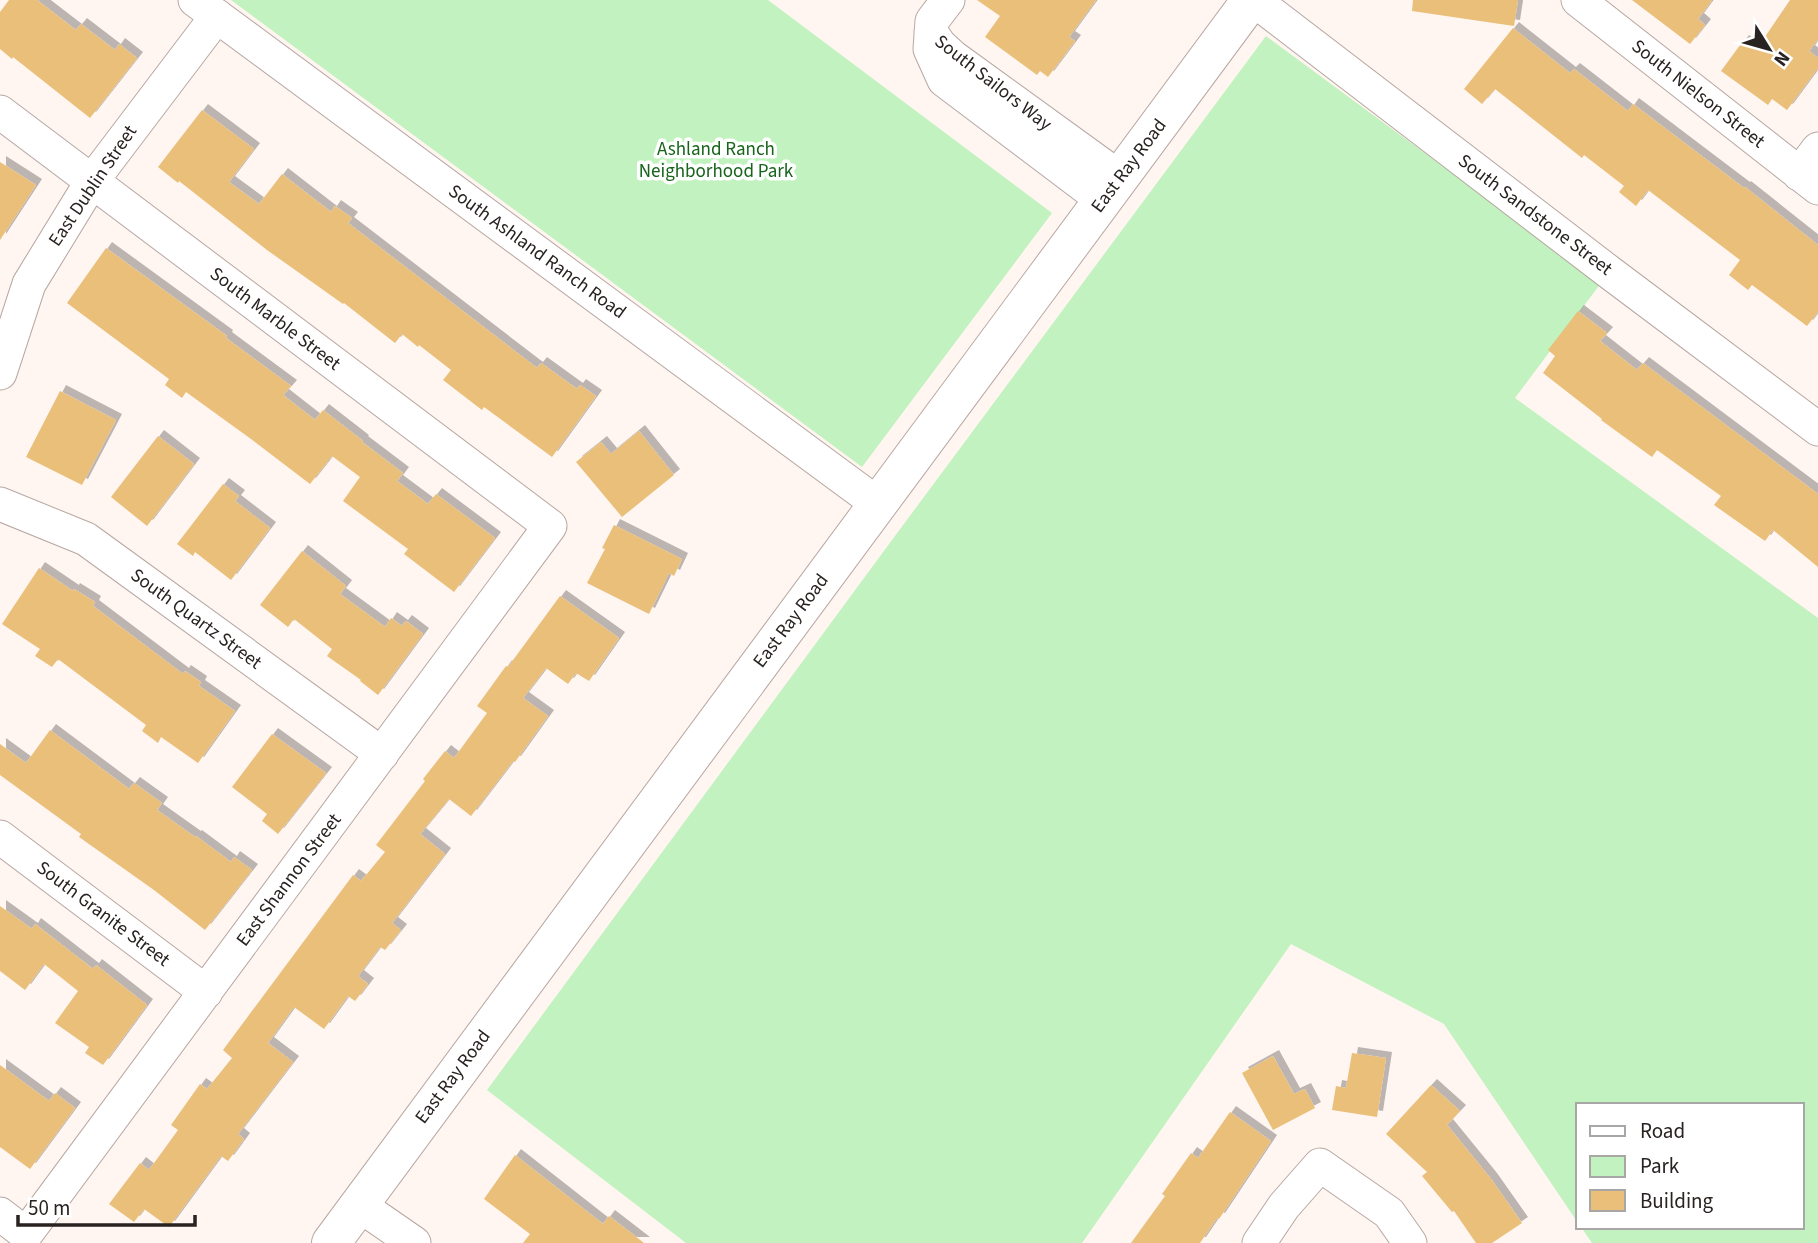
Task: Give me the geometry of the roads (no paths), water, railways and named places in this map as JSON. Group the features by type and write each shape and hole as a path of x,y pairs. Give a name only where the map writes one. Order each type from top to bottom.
{"main road":[{"name":"East Ray Road","path":"331,1243 1253,0"}],"street":[{"name":"South Sailors Way","path":"948,0 932,21 931,33 939,44 1006,111 1111,189"},
{"name":"South Sandstone Street","path":"1253,0 1818,429"},
{"name":"South Nielson Street","path":"1578,0 1812,170"},
{"name":"East Dublin Street","path":"0,373 29,284 92,181 206,8"},
{"name":"South Ashland Ranch Road","path":"206,8 878,504"},
{"name":"South Marble Street","path":"0,112 550,526"},
{"name":"South Quartz Street","path":"0,504 86,539 382,754"},
{"name":"East Shannon Street","path":"0,1214 26,1234 550,526"},
{"name":"South Granite Street","path":"0,837 206,992"},
{"path":"1259,1243 1284,1206 1320,1165 1389,1213 1410,1243"},
{"path":"359,1205 414,1243"}],"park label":[{"name":"Ashland Ranch Neighborhood Park","path":"716,160"}]}
